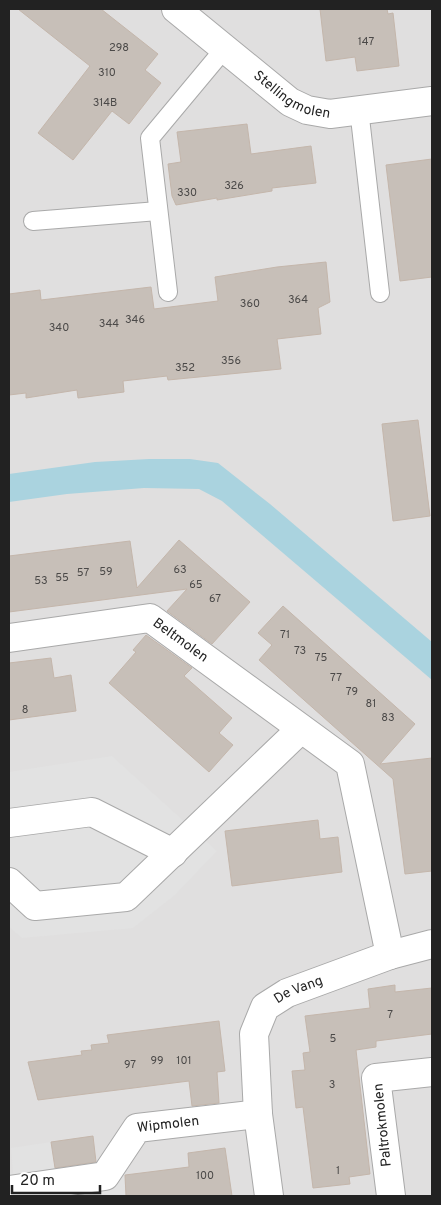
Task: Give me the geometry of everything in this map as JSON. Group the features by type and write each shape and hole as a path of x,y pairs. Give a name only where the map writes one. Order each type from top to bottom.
{"street":[{"name":"Stellingmolen","path":"176,9 290,102 307,110 330,114 432,100"},
{"name":"Beltmolen","path":"9,638 150,618 350,764 390,955"},
{"path":"9,882 34,906 126,897 301,729"},
{"path":"9,823 92,812 173,853"},
{"name":"De Vang","path":"269,1196 258,1114 254,1034 265,1007 287,993 390,955 432,944"},
{"name":"Paltrokmolen","path":"391,1196 376,1078 432,1072"},
{"name":"Wipmolen","path":"9,1190 106,1186 137,1128 258,1114"}],"lane":[{"path":"168,292 150,138 225,48"},
{"path":"359,109 380,293"},
{"path":"33,221 158,211"}],"shaded area":[{"path":"9,9 432,9 432,1196 9,1196"},
{"path":"112,756 217,851 175,895 133,928 22,938 9,927 9,772"},
{"path":"51,1142 55,1168 95,1163 124,1177 126,1196 9,1196 9,1174 13,1173 11,1148"}],"water":[{"path":"190,459 218,463 270,504 432,642 432,680 222,501 199,489 144,488 67,494 9,502 9,474 95,462"}],"building":[{"path":"18,9 101,9 158,54 145,70 161,83 129,124 112,111 73,160 38,133 90,66"},
{"path":"320,9 387,9 388,14 393,13 399,66 357,71 355,57 326,61"},
{"path":"247,124 251,154 311,146 316,183 272,188 272,191 176,205 172,196 168,164 181,162 177,132"},
{"path":"432,159 432,277 400,281 386,165"},
{"path":"326,262 330,302 318,308 321,334 277,339 281,369 168,380 167,376 123,381 124,392 78,398 77,390 26,398 26,393 9,395 9,294 40,290 41,300 151,287 154,309 218,301 215,277 277,267"},
{"path":"418,420 430,516 393,521 382,424"},
{"path":"179,540 250,602 212,644 167,611 187,589 9,612 9,556 130,541 137,588"},
{"path":"283,606 415,724 380,764 432,758 432,871 405,874 393,779 259,660 272,645 258,633"},
{"path":"146,635 192,668 184,676 232,718 219,733 233,745 209,772 109,683 136,652 133,650"},
{"path":"51,658 54,678 71,675 76,711 9,720 9,663"},
{"path":"318,820 320,839 338,837 342,872 232,886 225,831"},
{"path":"395,985 395,992 432,988 432,1034 376,1041 376,1047 356,1050 370,1174 349,1177 350,1184 313,1188 303,1107 296,1108 292,1071 305,1070 303,1053 310,1052 305,1016 370,1008 368,989"},
{"path":"219,1021 225,1071 217,1072 219,1103 192,1106 189,1081 38,1100 28,1062 82,1055 81,1051 92,1050 91,1045 109,1043 107,1035"},
{"path":"93,1136 96,1162 55,1168 51,1142"},
{"path":"225,1148 232,1196 126,1196 125,1175 189,1167 188,1153"}]}
